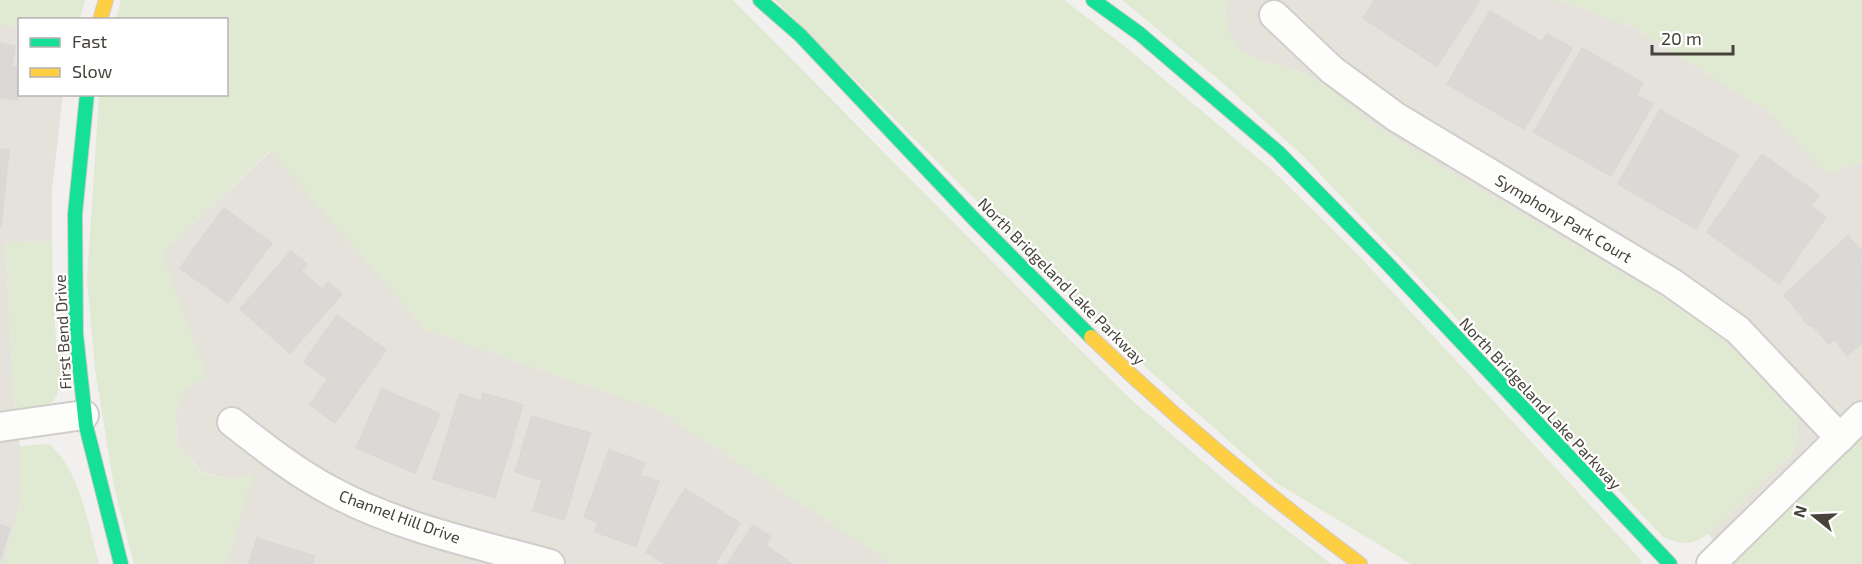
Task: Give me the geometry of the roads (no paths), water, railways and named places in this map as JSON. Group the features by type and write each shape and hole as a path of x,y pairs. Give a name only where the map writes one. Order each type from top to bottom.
{"main road":[{"path":"101,18 106,0"},
{"name":"North Bridgeland Lake Parkway","path":"759,0 800,35 1022,268 1153,395 1298,518 1360,564"},
{"name":"North Bridgeland Lake Parkway","path":"1093,0 1140,34 1278,152 1385,261 1670,564"},
{"name":"First Bend Drive","path":"87,96 79,144 74,231 76,333 84,415 111,534 121,564"}],"street":[{"name":"Symphony Park Court","path":"1274,15 1332,70 1396,117 1671,283 1738,330 1840,438"},
{"path":"0,427 84,415"},
{"path":"1711,564 1862,416"},
{"name":"Channel Hill Drive","path":"232,422 293,470 374,511 426,529 549,564"}]}
